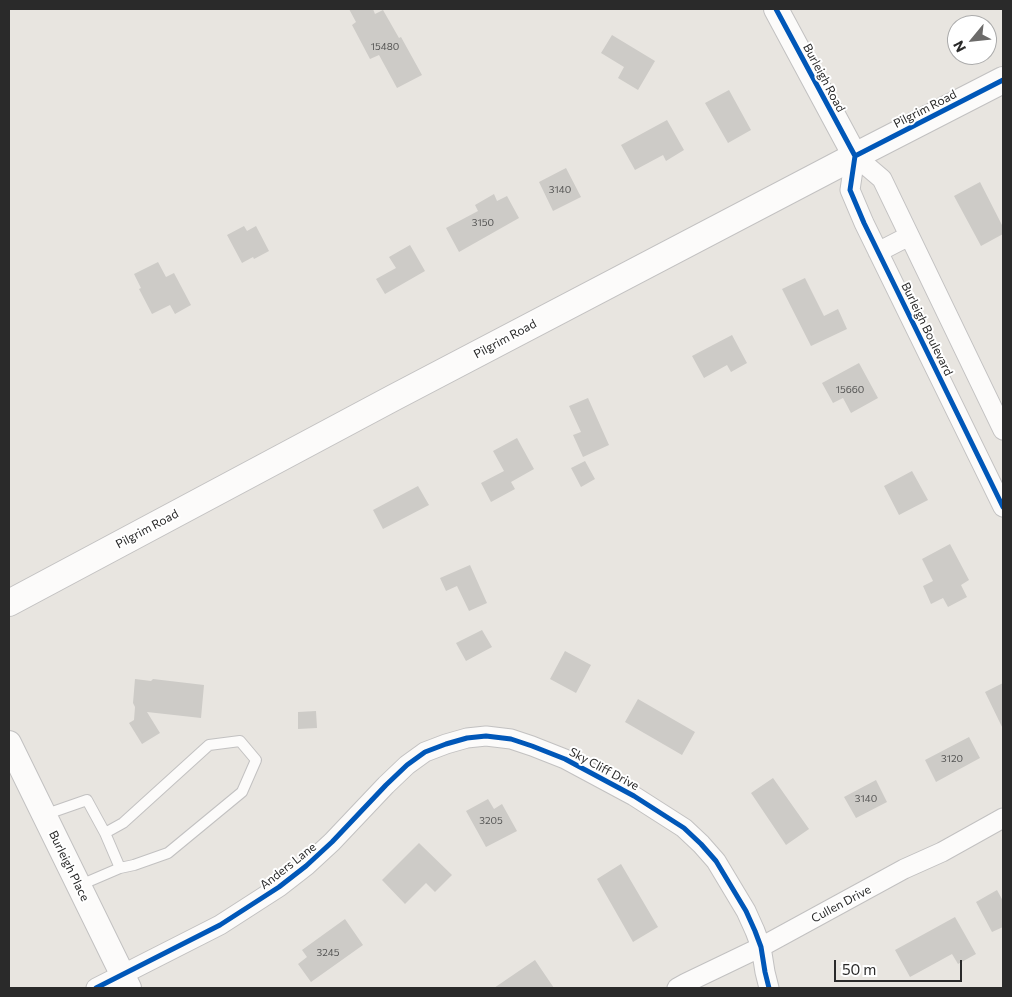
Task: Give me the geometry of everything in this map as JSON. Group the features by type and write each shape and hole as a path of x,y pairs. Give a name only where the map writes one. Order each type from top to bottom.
{"main road":[{"name":"Pilgrim Road","path":"9,603 393,398 1003,80"}],"street":[{"name":"Burleigh Road","path":"776,9 855,156"},
{"name":"Burleigh Boulevard","path":"855,156 882,179 1003,430"},
{"name":"Burleigh Boulevard","path":"855,156 850,190 878,252 1003,507"},
{"path":"878,252 910,236"},
{"name":"Sky Cliff Drive","path":"473,738 486,736 511,739 565,759 634,796 684,828 716,861 746,911 756,931 761,947 769,988"},
{"name":"Anders Lane","path":"96,988 126,982 278,887 306,866 332,842 386,784 407,765 425,752 446,744 473,738"},
{"name":"Burleigh Place","path":"9,743 126,982"},
{"name":"Cullen Drive","path":"677,988 761,947 904,869 942,852 1003,818"}],"lane":[{"path":"78,886 120,868 168,853 242,792 256,760 240,741 208,745 123,823 105,833"},
{"path":"44,815 87,800 105,833 120,868"}],"building":[{"path":"349,9 373,9 375,14 383,10 399,38 401,37 422,75 397,88 379,55 370,59 352,25 356,22"},
{"path":"612,35 655,61 638,90 618,78 624,67 601,53"},
{"path":"729,90 751,130 728,143 705,103"},
{"path":"667,120 684,150 666,161 663,155 635,170 621,145"},
{"path":"566,168 581,197 553,211 539,182"},
{"path":"980,182 1003,227 1003,234 981,246 954,196"},
{"path":"494,194 497,201 507,196 519,218 459,252 446,228 478,211 475,205"},
{"path":"244,226 247,231 256,226 269,251 242,263 227,235"},
{"path":"410,245 425,271 385,294 376,279 396,268 389,257"},
{"path":"158,262 166,277 174,273 191,305 175,314 170,305 152,314 139,289 141,288 134,274"},
{"path":"805,278 824,316 838,309 847,329 811,346 782,289"},
{"path":"732,335 747,363 731,372 727,365 704,378 692,356"},
{"path":"859,363 878,398 851,413 843,398 833,403 822,383"},
{"path":"588,398 609,445 583,457 573,435 581,432 569,406"},
{"path":"517,438 534,469 511,482 515,489 491,502 481,483 504,471 493,451"},
{"path":"585,461 595,479 581,487 571,468"},
{"path":"912,471 928,500 899,515 884,486"},
{"path":"418,486 429,505 383,529 373,510"},
{"path":"950,544 969,580 961,585 967,597 948,607 943,598 931,604 923,586 933,581 922,559"},
{"path":"470,565 487,603 469,611 457,586 446,591 440,578"},
{"path":"482,630 492,647 466,661 456,643"},
{"path":"565,651 591,665 576,693 550,679"},
{"path":"135,679 151,681 153,679 204,685 201,718 147,712 160,733 142,744 129,723 134,720"},
{"path":"1003,683 1003,729 985,692"},
{"path":"638,699 695,732 682,755 625,722"},
{"path":"316,711 317,728 298,729 298,712"},
{"path":"969,737 980,758 936,782 925,760"},
{"path":"773,778 809,829 786,845 751,793"},
{"path":"876,780 887,802 856,818 844,797"},
{"path":"488,799 494,809 502,804 517,831 486,847 466,811"},
{"path":"419,843 452,875 435,892 426,883 405,904 382,880"},
{"path":"621,864 658,927 633,942 597,879"},
{"path":"997,890 1003,901 1003,927 992,932 976,902"},
{"path":"955,917 976,954 958,964 952,954 910,977 895,950"},
{"path":"345,919 363,945 311,982 298,964 307,957 302,950"},
{"path":"535,960 554,988 494,988"}],"cycle path":[{"path":"776,9 855,156"},
{"path":"855,156 1003,80"},
{"path":"855,156 850,190 864,223 1003,507"},
{"path":"96,988 220,925 279,887 332,842 386,785 407,765 425,752 467,738 486,736 511,739 565,759 634,796 684,828 716,861 746,911 761,947 769,988"}]}
